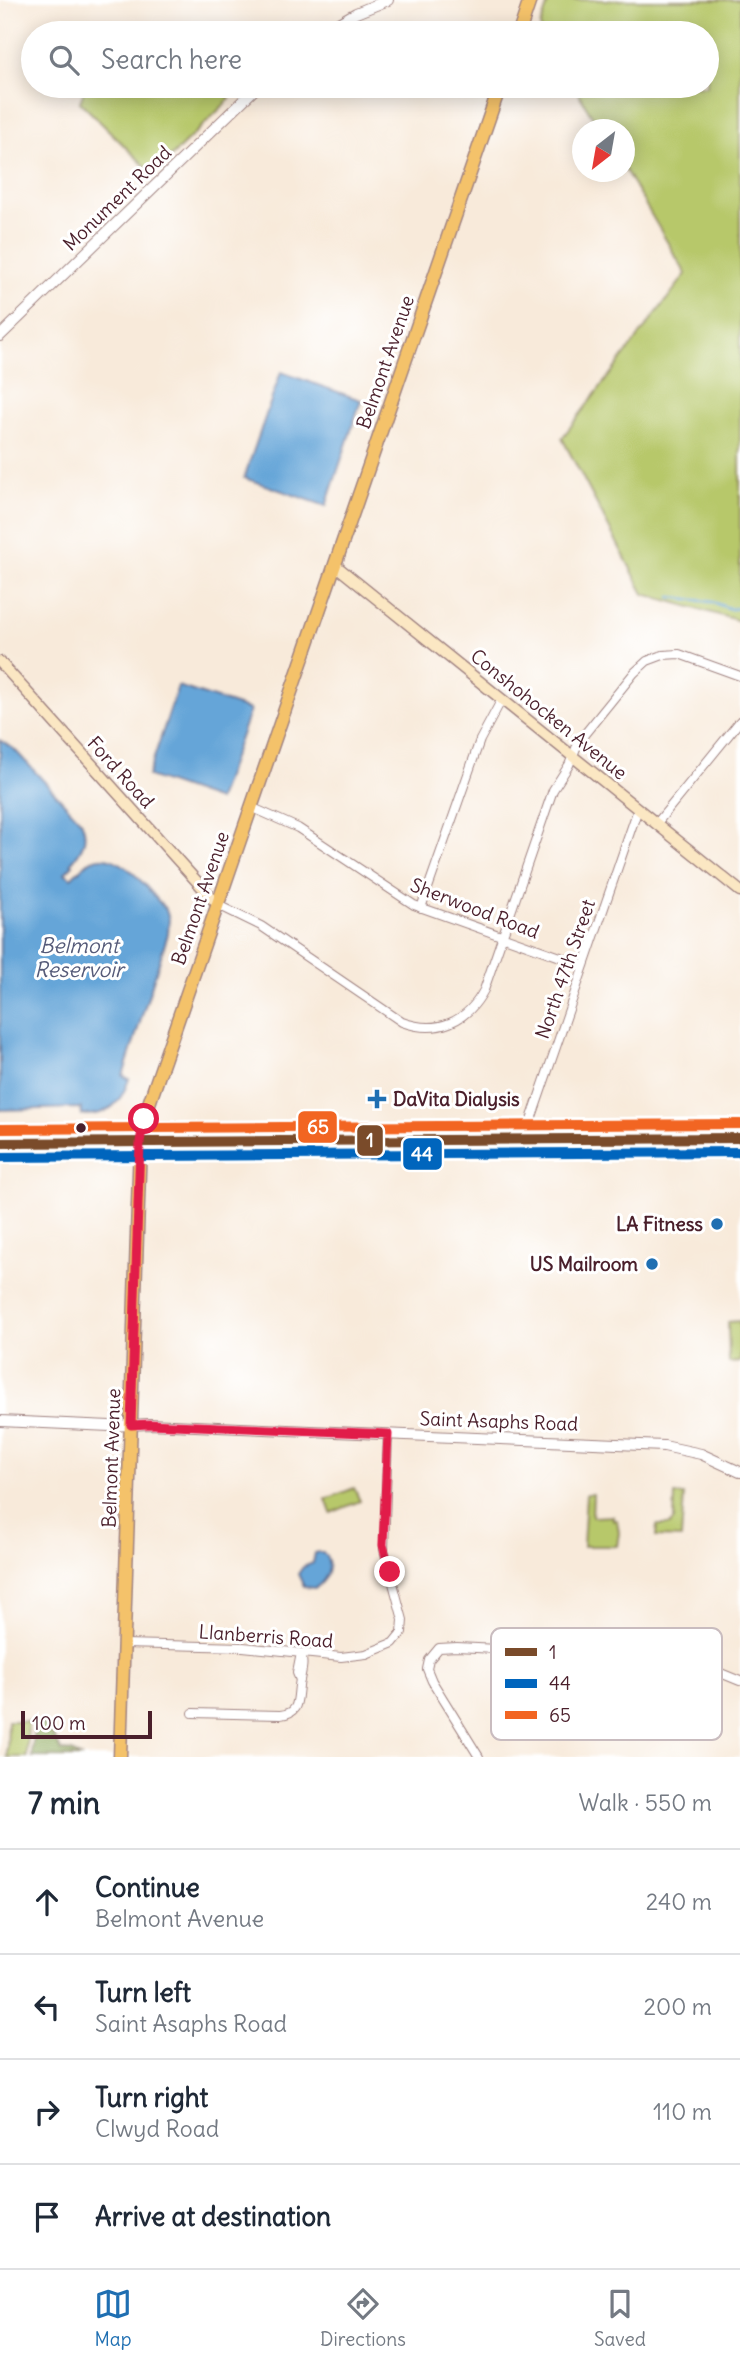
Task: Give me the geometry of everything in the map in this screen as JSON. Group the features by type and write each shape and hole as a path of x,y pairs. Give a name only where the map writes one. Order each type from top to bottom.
{"main road":[{"path":"523,21 530,0"},
{"name":"Belmont Avenue","path":"120,1757 142,1124 496,98"},
{"name":"Conshohocken Avenue","path":"335,565 740,891"},
{"name":"Ford Road","path":"0,662 218,905"},
{"path":"0,1143 740,1138"}],"street":[{"path":"342,21 388,0"},
{"name":"Monument Road","path":"0,336 246,98"},
{"path":"218,905 261,926 402,1023 425,1028 444,1025 464,1016 480,998 550,797 582,737 634,673 647,661 663,655 680,654 740,676"},
{"path":"421,908 480,740 502,699"},
{"path":"657,824 740,721"},
{"name":"Sherwood Road","path":"251,807 298,828 399,897 421,908 583,965"},
{"name":"North 47th Street","path":"524,1140 638,809"},
{"name":"Saint Asaphs Road","path":"0,1421 110,1426 149,1424 664,1446 701,1454 740,1472"},
{"name":"Llanberris Road","path":"124,1644 243,1647 341,1657 358,1656 384,1648 399,1636 403,1628 402,1612 383,1545 388,1434"},
{"path":"479,1757 429,1676 427,1664 439,1648 491,1649"},
{"path":"193,1713 292,1712 298,1704 303,1673 301,1653"},
{"path":"722,1674 740,1681"}],"green space":[{"path":"549,0 740,0 740,621 644,594 562,438 686,274 632,182 635,182 635,119 594,119 581,98 719,98 719,21 542,21"},
{"path":"82,98 230,99 153,174 80,102"},
{"path":"740,1321 740,1362 729,1363 728,1322"},
{"path":"354,1488 360,1501 331,1513 326,1499"},
{"path":"586,1494 593,1494 592,1517 613,1516 613,1520 617,1520 617,1546 583,1546"},
{"path":"675,1495 684,1495 681,1538 656,1537 657,1525 670,1525 674,1520"},
{"path":"8,1721 28,1721 27,1757 7,1757"},
{"path":"38,1722 54,1736 61,1751 72,1752 80,1757 32,1757 34,1729"}],"water":[{"path":"281,372 361,400 326,506 244,478"},
{"path":"178,686 250,710 218,800 148,776"},
{"name":"Belmont Reservoir","path":"0,740 14,749 81,821 85,838 71,863 73,865 65,873 71,878 92,860 113,860 134,873 166,910 169,919 168,934 123,1076 129,1079 118,1101 100,1113 82,1115 81,1108 0,1110"},
{"path":"323,1552 326,1557 328,1572 316,1588 304,1587 298,1574 303,1567 313,1563 315,1553"}],"waterway":[{"path":"671,597 712,602 731,609 740,608"}],"transit line":[{"name":"65","path":"0,1129 740,1124"},
{"name":"1","path":"0,1143 740,1138"},
{"name":"44","path":"0,1157 740,1152"}],"place":[{"name":"DaVita Dialysis","path":"377,1099"},
{"name":"LA Fitness","path":"717,1224"},
{"name":"US Mailroom","path":"652,1264"}],"route":[{"path":"144,1119 140,1142 131,1425 388,1434 383,1545 390,1572"}]}
